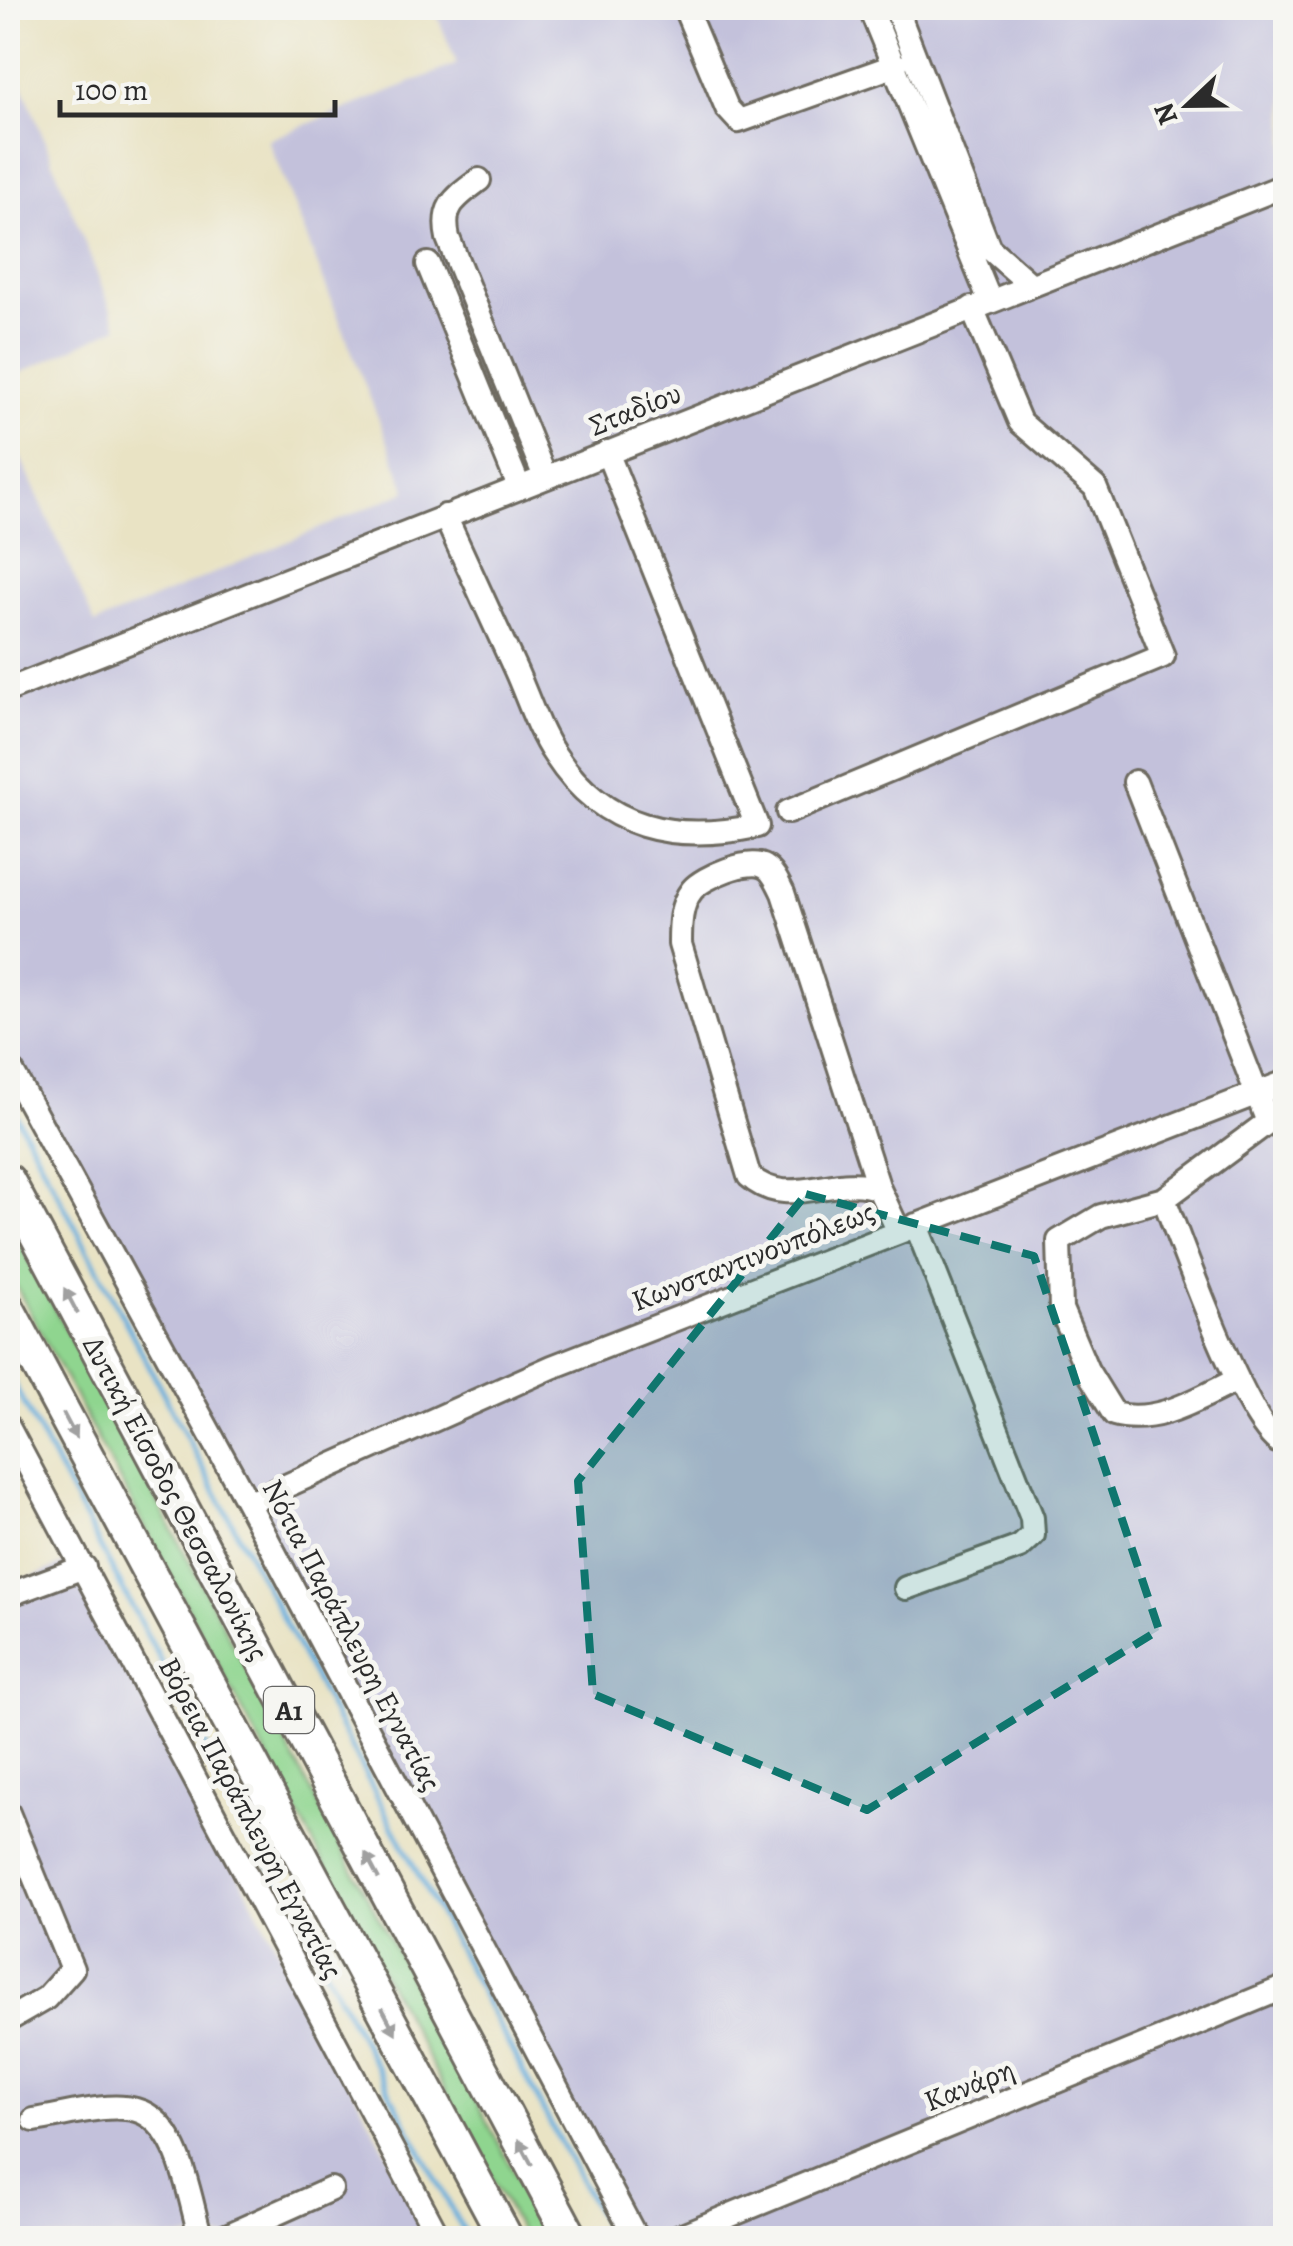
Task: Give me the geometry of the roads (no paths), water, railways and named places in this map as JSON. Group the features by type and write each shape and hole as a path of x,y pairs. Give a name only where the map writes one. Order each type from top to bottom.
{"highway":[{"name":"Δυτική Είσοδος Θεσσαλονίκης","path":"8,1180 571,2238"},
{"name":"Δυτική Είσοδος Θεσσαλονίκης","path":"8,1309 506,2238"}],"street":[{"path":"685,8 727,108 739,121 896,65"},
{"path":"788,812 1163,656 1094,485 1020,422 896,65 870,8"},
{"path":"896,8 989,248 1031,284"},
{"path":"478,180 450,202 446,211 448,238 544,477"},
{"name":"Σταδίου","path":"8,690 1286,185"},
{"path":"428,264 520,487"},
{"path":"446,516 554,753 584,790 626,819 663,833 712,835 757,826 608,452"},
{"path":"1135,782 1257,1093 1277,1120 1164,1199 1101,1216 1059,1242 1060,1310 1086,1370 1114,1414 1135,1420 1185,1405 1237,1380"},
{"path":"879,1189 860,1182 793,1194 764,1190 749,1176 680,944 680,916 693,888 752,862 767,867 784,893 879,1189 908,1228 1032,1518 1033,1535 1020,1547 906,1588"},
{"name":"Νότια Παράπλευρη Εγνατίας","path":"8,1064 248,1503 636,2238"},
{"name":"Κωνσταντινουπόλεως","path":"248,1503 552,1367 1286,1082"},
{"path":"1164,1199 1237,1380 1259,1424 1286,1446"},
{"name":"Βόρεια Παράπλευρη Εγνατίας","path":"8,1427 439,2238"},
{"path":"8,1595 84,1567"},
{"path":"8,1812 72,1969 46,1998 8,2020"},
{"name":"Κανάρη","path":"675,2238 1286,1987"},
{"path":"34,2120 134,2109 158,2120 174,2150 201,2238"},
{"path":"222,2238 331,2189"}],"waterway":[{"path":"8,1100 611,2238"},
{"path":"8,1373 467,2238"}]}
